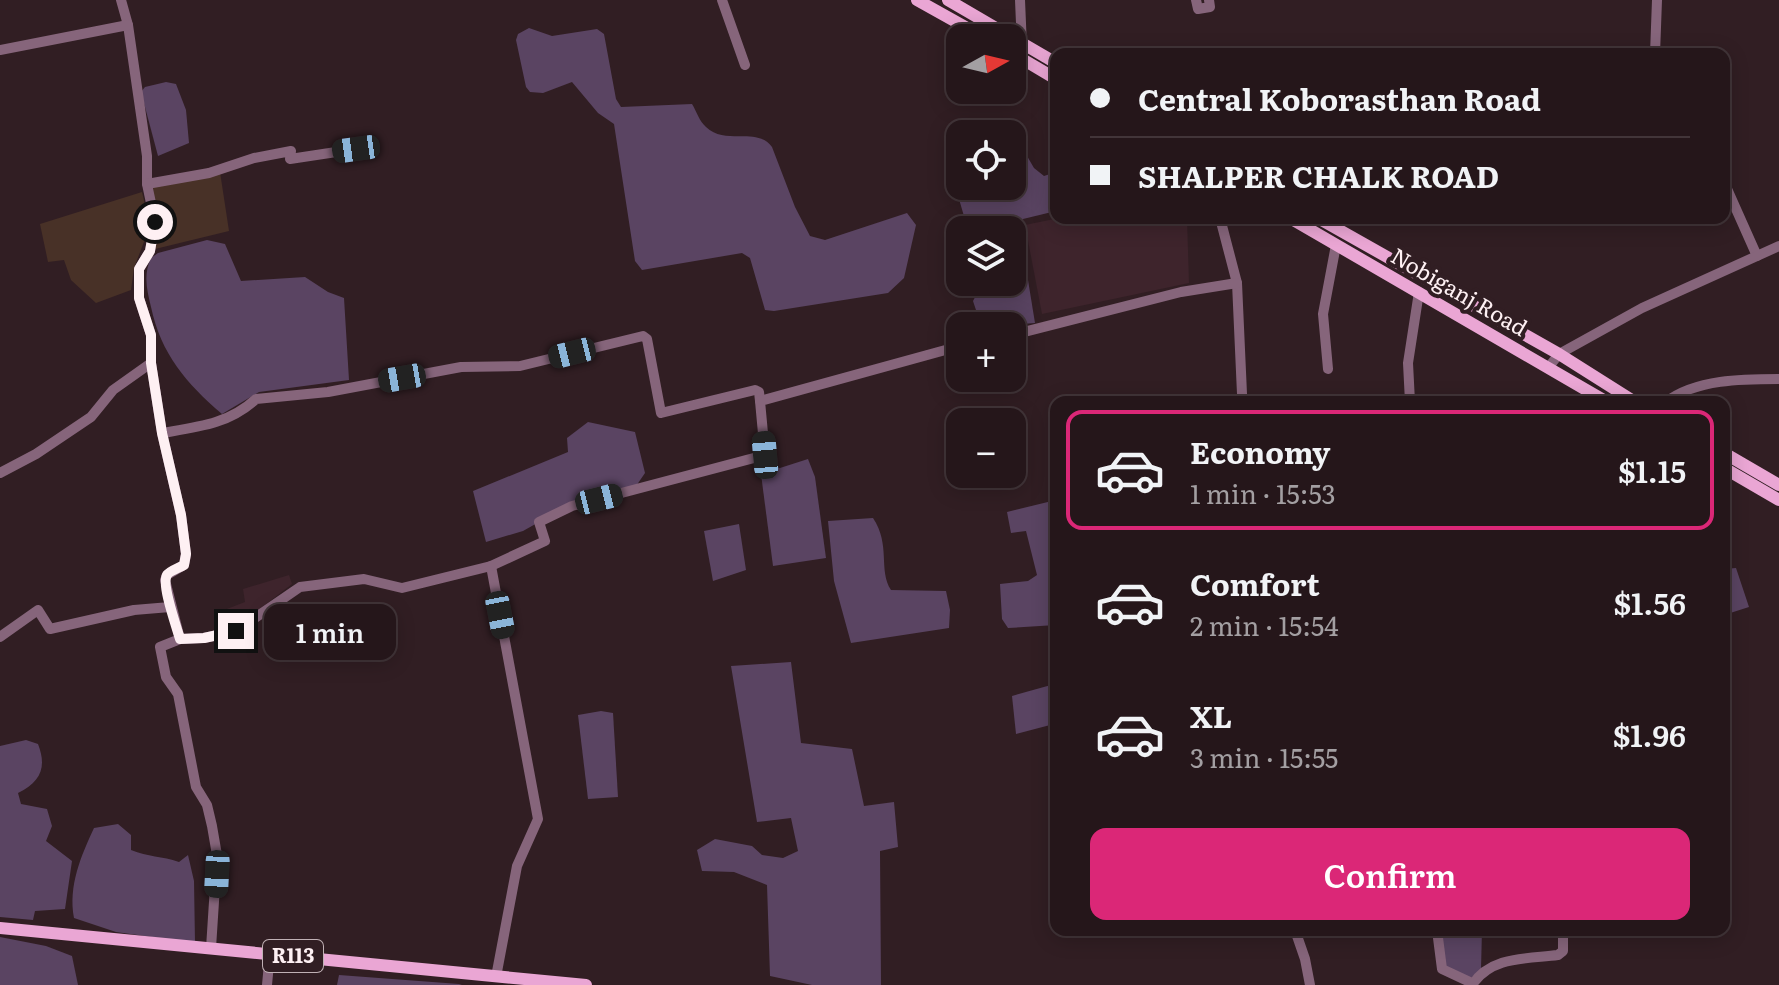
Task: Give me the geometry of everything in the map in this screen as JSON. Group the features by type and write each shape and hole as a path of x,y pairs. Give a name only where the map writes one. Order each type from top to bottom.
{"main road":[{"path":"917,0 960,24"},
{"path":"948,0 990,24"},
{"path":"1026,44 1050,59"},
{"path":"1026,61 1050,75"},
{"name":"Nobiganj Road","path":"1300,224 1597,396"},
{"name":"Nobiganj Road","path":"1329,224 1559,354 1626,396"},
{"path":"1730,456 1779,485"},
{"path":"1730,471 1779,500"},
{"name":"R113","path":"0,928 586,985"}],"street":[{"path":"121,0 128,25 147,156 147,184 155,222 150,251 139,269 139,298 151,335 151,363 162,433 177,488 186,554 184,565 167,575 165,580 180,639"},
{"path":"722,0 745,65"},
{"path":"1020,0 1022,24"},
{"path":"1196,0 1198,9 1210,7 1209,0"},
{"path":"1655,48 1657,0"},
{"path":"0,50 128,25"},
{"path":"147,184 209,173 254,158 291,151 290,159 356,149"},
{"path":"1730,195 1757,256"},
{"path":"1222,224 1237,283 1242,394"},
{"path":"1328,369 1323,314 1336,245"},
{"path":"1548,368 1559,354 1642,308 1779,246"},
{"path":"1026,331 1181,292 1237,283"},
{"path":"1410,396 1408,363 1419,292"},
{"path":"162,433 221,423 248,408 256,399 328,392 461,367 520,366 643,336 647,339 661,413 755,390 759,392 760,401 765,455 572,506 539,522 545,541 491,566 402,588 364,579 300,587 271,604 236,631 204,638 180,639 160,647 166,677 178,694 191,768 212,826 217,855 211,948"},
{"path":"760,401 946,350"},
{"path":"0,473 36,454 91,417 113,390 151,363"},
{"path":"1674,396 1702,386 1738,379 1779,379"},
{"path":"491,566 538,819 517,866 496,977"},
{"path":"0,637 38,610 50,629 134,610 170,607"},
{"path":"1297,936 1310,985"},
{"path":"1438,936 1442,969 1472,984 1503,960 1558,955 1563,951 1563,936"},
{"path":"267,985 270,953"}],"shaded area":[{"path":"529,28 552,36 597,29 604,34 616,99 621,107 692,104 702,122 714,132 765,141 772,147 795,207 810,236 825,240 907,213 916,225 904,278 888,293 774,311 765,310 750,258 742,253 642,270 635,261 614,124 598,113 572,82 543,93 530,92 526,87 516,40 518,34"},
{"path":"166,82 176,84 186,110 189,143 158,156 141,92 145,87"},
{"path":"1027,156 1034,168 1044,176 1050,174 1050,212 1026,218 964,216 959,200 1026,200"},
{"path":"220,172 229,231 155,249 153,184"},
{"path":"142,192 150,226 134,268 131,290 96,303 71,280 64,260 48,262 40,224"},
{"path":"1050,220 1050,224 1187,224 1189,283 1042,314 1026,225"},
{"path":"207,240 225,244 241,281 305,277 344,298 349,380 259,392 222,414 197,391 161,339 146,276 151,258 158,253"},
{"path":"1026,268 1035,323 1026,324 1026,312 977,312 973,301 976,296 1026,296"},
{"path":"588,422 635,432 645,473 632,492 564,508 523,531 486,542 473,491 568,452 567,438"},
{"path":"808,459 815,477 826,558 773,566 761,474"},
{"path":"1050,501 1050,625 1008,628 1002,619 1000,584 1028,581 1037,575 1026,531 1011,533 1007,512"},
{"path":"873,518 882,538 885,574 891,590 946,591 950,610 949,628 851,643 834,581 828,521"},
{"path":"739,524 746,570 713,581 704,531"},
{"path":"1730,568 1736,568 1749,607 1730,613"},
{"path":"289,575 292,584 225,632 219,612 245,602 243,589"},
{"path":"791,662 801,743 852,749 864,806 894,802 898,847 880,851 881,985 812,985 770,976 767,885 734,872 702,871 697,850 715,839 752,846 762,855 783,858 798,851 791,818 757,822 731,666"},
{"path":"1050,685 1050,725 1016,734 1012,696"},
{"path":"601,711 613,713 618,797 588,799 578,715"},
{"path":"26,740 38,744 42,767 37,779 18,793 21,804 47,809 52,826 46,841 72,861 65,909 35,911 33,920 0,917 0,746"},
{"path":"118,824 131,835 131,850 179,862 188,855 194,881 195,943 116,932 74,918 74,883 94,828"},
{"path":"1439,936 1482,936 1481,969 1469,980 1442,969"},
{"path":"0,937 46,946 72,956 78,985 0,985"},
{"path":"339,975 459,984 462,985 337,985"}],"route":[{"path":"155,222 150,251 139,269 139,298 151,335 151,363 162,433 177,488 186,554 184,565 167,575 165,580 170,607 180,639 204,638 236,631"}]}
